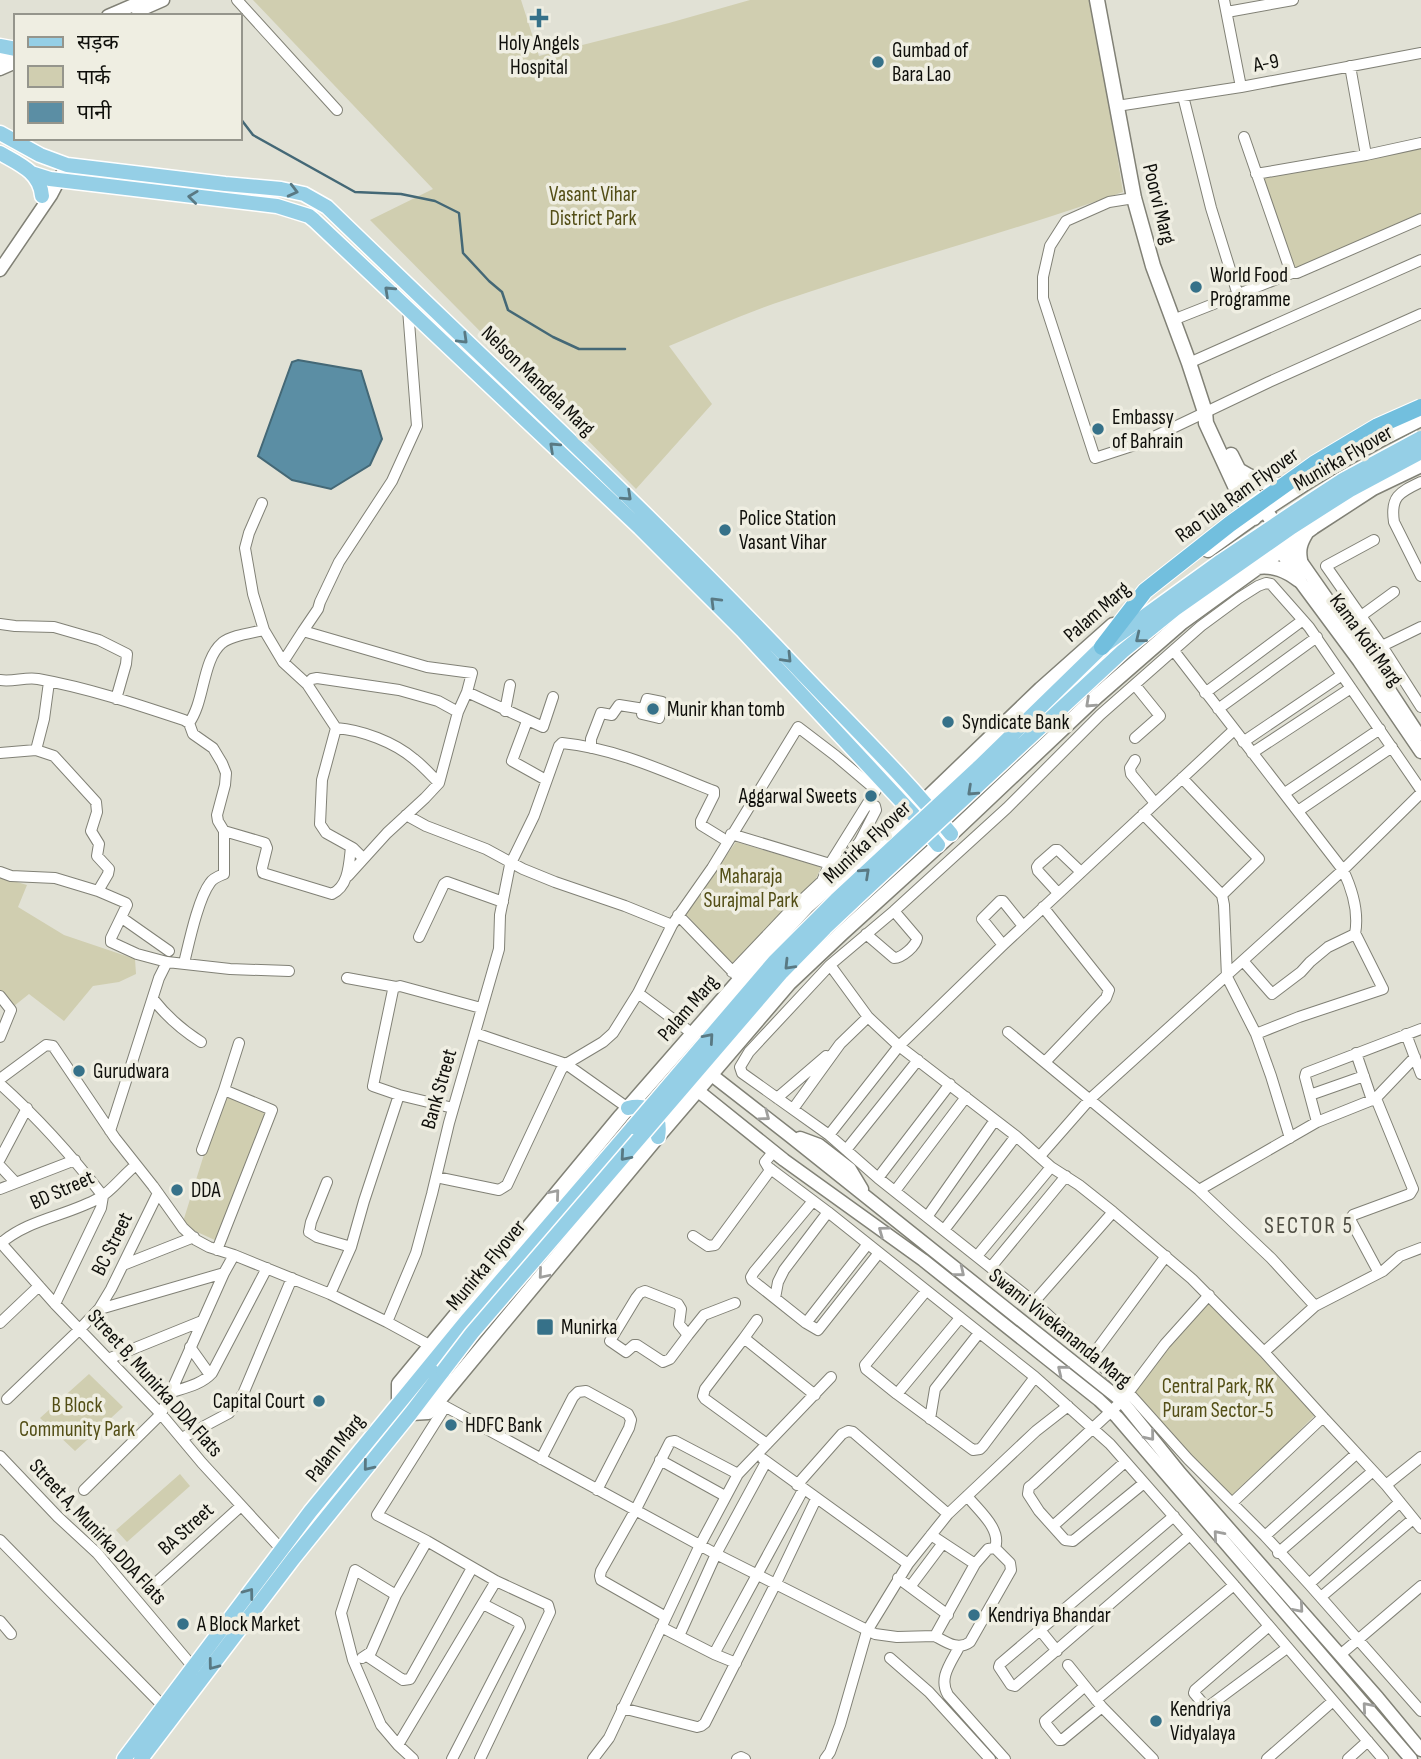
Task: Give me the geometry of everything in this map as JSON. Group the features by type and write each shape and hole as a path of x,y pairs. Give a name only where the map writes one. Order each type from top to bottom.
{"highway":[{"name":"Rao Tula Ram Flyover","path":"1102,647 1144,592 1230,524 1314,464 1378,426 1421,407"}],"main road":[{"name":"Poorvi Marg","path":"1097,0 1135,198 1153,266 1189,363 1206,423 1235,486 1259,513"},
{"name":"Nelson Mandela Marg","path":"0,133 61,163 225,184 281,188 304,194 327,207 644,512 751,620 924,802 951,834"},
{"path":"0,153 31,173 41,185 42,196"},
{"name":"Nelson Mandela Marg","path":"31,173 55,179 277,206 309,216 645,533 742,629 838,734 880,786 912,813 938,845"},
{"name":"Poorvi Marg","path":"1205,412 1214,420 1259,513"},
{"name":"Palam Marg","path":"124,1759 310,1512 399,1403 399,1384 628,1108 693,1034 737,975 807,906 924,802 1041,689 1157,587 1302,485 1381,438 1421,419"},
{"name":"Munirka Flyover","path":"411,1413 438,1366 546,1227 774,962 836,900 979,767 1102,647 1221,561 1312,500 1421,438"},
{"name":"Munirka Flyover","path":"399,1403 472,1333 782,972 860,895 1124,651 1175,609 1292,527 1350,490 1421,452"},
{"name":"Palam Marg","path":"141,1759 293,1559 411,1413 428,1412 441,1405 658,1137 789,983 1097,696 1182,622 1285,547 1373,488 1421,465"},
{"path":"1238,469 1272,485 1302,485"},
{"path":"1328,470 1322,480 1326,496 1337,506 1349,504"},
{"path":"1259,513 1285,547"},
{"path":"1300,560 1298,551 1307,532"},
{"path":"1257,567 1286,570 1299,580"},
{"path":"628,1108 636,1106 653,1112 658,1119 658,1137"}],"street":[{"path":"113,14 145,0"},
{"path":"132,14 163,0"},
{"path":"237,0 337,110"},
{"path":"1224,0 1241,87"},
{"path":"1227,12 1293,0"},
{"name":"A-9","path":"1117,106 1241,87 1421,53"},
{"path":"1350,66 1366,155"},
{"path":"1183,96 1211,208 1238,295"},
{"path":"1244,137 1292,273"},
{"path":"1256,174 1421,143"},
{"path":"0,270 51,195 61,163"},
{"path":"0,259 55,179"},
{"path":"1135,198 1109,202 1066,221 1050,246 1043,277 1043,298 1095,458 1142,443 1421,314"},
{"path":"1173,320 1297,273 1421,219"},
{"path":"1189,363 1421,260"},
{"path":"283,662 318,609 339,562 392,481 417,426 408,309"},
{"path":"1421,482 1396,497 1392,512 1394,522 1421,576"},
{"path":"262,503 245,548 253,594 264,630 283,662 307,684 335,728 322,780 320,824 326,834 351,847 363,858"},
{"path":"1374,540 1326,566 1417,691 1421,707"},
{"name":"Kama Koti Marg","path":"1285,547 1300,560 1421,752"},
{"name":"Kama Koti Marg","path":"1285,547 1299,580 1421,737"},
{"path":"1040,1156 1090,1099 1244,962 1343,870 1421,792 1317,638 1273,585 1266,583 1239,597 1201,626 1100,715 1007,808 830,965 749,1052 741,1064 741,1072 829,1135 878,1178 1034,1302 1092,1356 1125,1396 1265,1536 1421,1711"},
{"path":"1361,616 1394,592"},
{"path":"1205,693 1303,620"},
{"path":"0,624 54,627 99,640 127,654 116,699"},
{"path":"1363,659 1382,646 1421,627"},
{"path":"189,723 219,646 228,639 264,630"},
{"path":"224,831 265,843 267,848 262,869 264,873 332,894 336,893 363,858 439,783 458,712 472,674 427,667 303,631"},
{"path":"1217,709 1317,638"},
{"path":"1174,651 1343,870 1354,903 1355,933 1383,989 1256,1034"},
{"path":"1243,742 1342,675"},
{"path":"0,680 35,678 78,687 184,720 189,723 193,734 213,748 224,769 225,785 217,815 224,831 224,874 211,880 204,895 184,963"},
{"path":"307,684 317,678 399,690 438,701 458,712"},
{"path":"36,750 46,710 49,682"},
{"path":"505,710 510,685"},
{"path":"1135,685 1160,716 1135,738"},
{"path":"1252,753 1351,688"},
{"path":"467,692 543,727 553,696"},
{"path":"644,709 619,705 612,715 601,713 591,739 591,748 647,765 714,792 701,825 729,838 830,864"},
{"path":"527,721 512,761 546,780"},
{"path":"436,1177 499,1190 507,1185 561,1070 610,1036 638,993 675,920 709,872 797,727 880,786 822,881"},
{"path":"335,728 369,736 405,752 439,783"},
{"path":"1284,793 1380,729"},
{"path":"829,1135 899,1046 1003,944 1234,730"},
{"path":"836,756 838,734"},
{"name":"Bank Street","path":"387,1322 416,1253 453,1108 499,949 503,902 511,862 534,816 560,744 591,748"},
{"path":"1298,811 1392,747"},
{"path":"0,753 36,750 54,756 96,802 97,812 91,832 99,845 97,856 109,869 98,891"},
{"path":"1135,760 1130,768 1131,774 1155,803"},
{"path":"1182,778 1259,859 1222,895"},
{"path":"406,815 555,882 675,920 737,975 787,914 849,856 876,810 875,806 867,805"},
{"path":"1143,814 1222,895 1227,977 1256,1034 1290,1138"},
{"path":"348,876 351,847"},
{"path":"1058,893 1038,871 1039,864 1058,850 1081,872"},
{"path":"0,872 11,876 55,878 126,903 111,942 137,954 168,956"},
{"path":"419,937 447,882 503,902"},
{"path":"1003,944 982,919 1000,901 1003,901 1023,926"},
{"path":"1044,907 1109,990 1106,998 1045,1062"},
{"path":"866,934 894,958 899,958 918,939 894,911"},
{"path":"122,918 168,956 184,963 230,969 289,971"},
{"path":"1244,962 1272,994 1328,947 1355,933"},
{"path":"110,1130 168,956"},
{"path":"830,965 868,1017 899,1046 1016,1136 1051,1167 1113,1212 1209,1295 1324,1416 1421,1528"},
{"path":"347,978 400,986 481,1008"},
{"path":"396,987 393,990 372,1085 398,1095 453,1108"},
{"path":"638,993 693,1034"},
{"path":"0,996 11,1010 0,1037"},
{"path":"153,999 180,1029 201,1042"},
{"path":"777,1098 868,1017"},
{"path":"1317,1122 1305,1077 1308,1072 1421,1029"},
{"path":"1008,1032 1199,1190 1271,1258 1315,1306"},
{"path":"475,1033 566,1064 628,1108"},
{"path":"1406,1034 1421,1074"},
{"path":"202,1150 225,1090 239,1043"},
{"path":"793,1109 840,1044"},
{"path":"55,1304 101,1208 103,1196 75,1160 0,1082 46,1045 53,1046 110,1130 183,1228 194,1237 209,1247 330,1294 431,1346"},
{"path":"681,1048 710,1075"},
{"path":"1356,1053 1373,1100 1379,1103 1413,1189 1410,1194 1351,1218 1379,1273"},
{"path":"1199,1190 1317,1122 1373,1100 1415,1057"},
{"path":"846,1150 918,1060"},
{"name":"Swami Vivekananda Marg","path":"668,1064 774,1151 923,1260 1111,1411 1411,1759"},
{"name":"Swami Vivekananda Marg","path":"710,1075 790,1136 819,1145 850,1169 868,1198 1125,1396 1180,1473 1421,1750"},
{"path":"1310,1095 1364,1076"},
{"path":"878,1178 950,1084"},
{"path":"217,1250 272,1110 225,1090"},
{"path":"330,1294 351,1247 398,1095"},
{"path":"895,1191 966,1097"},
{"path":"0,1158 27,1108"},
{"path":"927,1217 995,1120"},
{"path":"944,1230 1016,1136"},
{"path":"774,1151 765,1162 771,1169 1035,1377 1110,1444 1383,1759"},
{"path":"0,1189 75,1160"},
{"name":"BD Street","path":"0,1243 25,1227 103,1196 136,1165"},
{"path":"0,1166 15,1182"},
{"path":"977,1256 1051,1167"},
{"path":"693,1236 708,1246 715,1245 771,1169"},
{"path":"991,1268 1066,1176"},
{"path":"327,1182 309,1233 351,1247"},
{"name":"BC Street","path":"7,1399 99,1309 158,1193"},
{"path":"813,1200 752,1275 752,1280 817,1330 878,1254"},
{"path":"775,1298 784,1270 828,1212"},
{"path":"1034,1302 1113,1212"},
{"path":"123,1265 194,1237"},
{"name":"Street B, Munirka DDA Flats","path":"0,1243 161,1414 240,1506 282,1550"},
{"path":"806,1323 867,1245"},
{"path":"1264,1352 1315,1306 1379,1273 1400,1256 1421,1248"},
{"path":"84,1490 161,1414 234,1255"},
{"path":"1092,1356 1166,1256"},
{"path":"169,1393 198,1384 210,1375 267,1268"},
{"path":"99,1309 224,1273"},
{"path":"182,1438 229,1413 243,1394 292,1278"},
{"path":"0,1323 39,1286"},
{"path":"688,1335 679,1326 682,1312 678,1304 645,1291 636,1298 610,1342 626,1352 637,1345 665,1362 670,1359 704,1315 735,1303"},
{"path":"926,1291 865,1365 866,1369 897,1394 973,1450 980,1449 1035,1377"},
{"path":"1144,1483 1073,1541 1065,1540 1029,1497 1029,1487 1111,1411 1209,1295"},
{"path":"897,1394 960,1318"},
{"path":"757,1320 705,1388 703,1396 767,1444"},
{"path":"108,1360 202,1321"},
{"path":"930,1419 935,1390 979,1333"},
{"path":"744,1338 816,1395"},
{"path":"190,1347 210,1375"},
{"path":"599,1757 700,1545 738,1474 831,1377"},
{"path":"541,1459 573,1397 578,1392 586,1391 628,1415 631,1420 597,1490"},
{"path":"480,1759 550,1612 548,1605 496,1581 377,1516 441,1405 716,1554 867,1631 897,1637 935,1636 959,1647 965,1646 970,1642 1011,1570 1010,1563 995,1548"},
{"path":"825,1759 840,1725 867,1631 898,1578 948,1514 1042,1425 1068,1406"},
{"path":"1232,1503 1324,1416"},
{"path":"714,1654 800,1487 842,1434 853,1432 948,1514"},
{"path":"736,1663 679,1636 664,1622 600,1577 670,1442 675,1441 738,1474"},
{"path":"1265,1536 1356,1454"},
{"path":"757,1455 908,1564"},
{"name":"Street A, Munirka DDA Flats","path":"0,1456 58,1517 97,1553 193,1667"},
{"path":"1386,1485 1421,1457"},
{"path":"660,1460 725,1496"},
{"path":"679,1636 716,1554 766,1462"},
{"path":"1053,1526 1125,1462"},
{"path":"1278,1553 1373,1471"},
{"path":"967,1496 996,1531 998,1541 995,1548"},
{"path":"622,1708 701,1726 708,1718 736,1663 816,1499"},
{"path":"1309,1584 1400,1502"},
{"name":"BA Street","path":"158,1581 240,1506"},
{"path":"1174,1516 999,1664 1011,1685 1015,1686 1057,1651 1190,1535"},
{"path":"1321,1597 1413,1519"},
{"path":"931,1535 975,1564"},
{"path":"0,1540 164,1707"},
{"path":"353,1660 371,1652 396,1595 427,1541"},
{"path":"910,1587 943,1543"},
{"path":"935,1636 975,1564 988,1549 995,1548"},
{"path":"367,1656 402,1680 410,1679 472,1568"},
{"path":"396,1595 355,1570 341,1613 353,1660 381,1725 414,1759"},
{"path":"898,1578 948,1615"},
{"path":"398,1745 496,1581"},
{"path":"1085,1686 1045,1721 1059,1740 1234,1585"},
{"path":"1340,1655 1421,1586"},
{"path":"452,1759 520,1627 518,1622 483,1604"},
{"path":"0,1621 11,1634"},
{"path":"1269,1626 1194,1693 1208,1707 1287,1648"},
{"path":"1040,1630 1057,1651"},
{"path":"959,1647 944,1674 944,1689 1005,1759"},
{"path":"890,1658 929,1692 990,1759"},
{"path":"1068,1665 1099,1703 1152,1759"},
{"path":"1267,1759 1333,1701"},
{"path":"1348,1759 1368,1741"},
{"path":"737,1759 745,1759"}],"green space":[{"name":"Vasant Vihar District Park","path":"253,0 521,0 539,56 750,0 1092,0 1123,192 773,304 669,346 712,404 636,489 370,220 433,189"},
{"path":"1421,149 1421,214 1294,271 1261,176"},
{"name":"Maharaja Surajmal Park","path":"736,842 821,867 815,881 731,964 685,913"},
{"path":"0,877 27,885 18,907 64,935 135,959 136,974 119,982 93,986 64,1021 29,994 14,1006 0,992"},
{"path":"224,1090 272,1110 219,1242 182,1225"},
{"name":"Central Park, RK Puram Sector-5","path":"1208,1301 1315,1415 1231,1500 1131,1389"},
{"name":"B Block Community Park","path":"89,1374 123,1407 75,1451 40,1418"},
{"path":"180,1474 190,1486 127,1542 116,1530"}],"water":[{"path":"298,360 361,371 382,439 370,465 331,489 292,480 258,456 292,362"}],"waterway":[{"path":"242,121 253,135 355,192 401,194 435,201 459,213 463,253 502,292 508,310 579,349 625,349"}],"place":[{"name":"Holy Angels Hospital","path":"539,18"},
{"name":"Gumbad of Bara Lao","path":"878,62"},
{"name":"World Food Programme","path":"1196,287"},
{"name":"Embassy of Bahrain","path":"1098,429"},
{"name":"Police Station Vasant Vihar","path":"725,530"},
{"name":"Munir khan tomb","path":"653,709"},
{"name":"Syndicate Bank","path":"948,722"},
{"name":"Aggarwal Sweets","path":"871,796"},
{"name":"Gurudwara","path":"79,1071"},
{"name":"DDA","path":"177,1190"},
{"name":"Munirka","path":"545,1327"},
{"name":"Capital Court","path":"319,1401"},
{"name":"HDFC Bank","path":"451,1425"},
{"name":"Kendriya Bhandar","path":"974,1615"},
{"name":"A Block Market","path":"183,1624"},
{"name":"Kendriya Vidyalaya","path":"1156,1721"}],"district":[{"name":"SECTOR 5","path":"1309,1226"}]}
